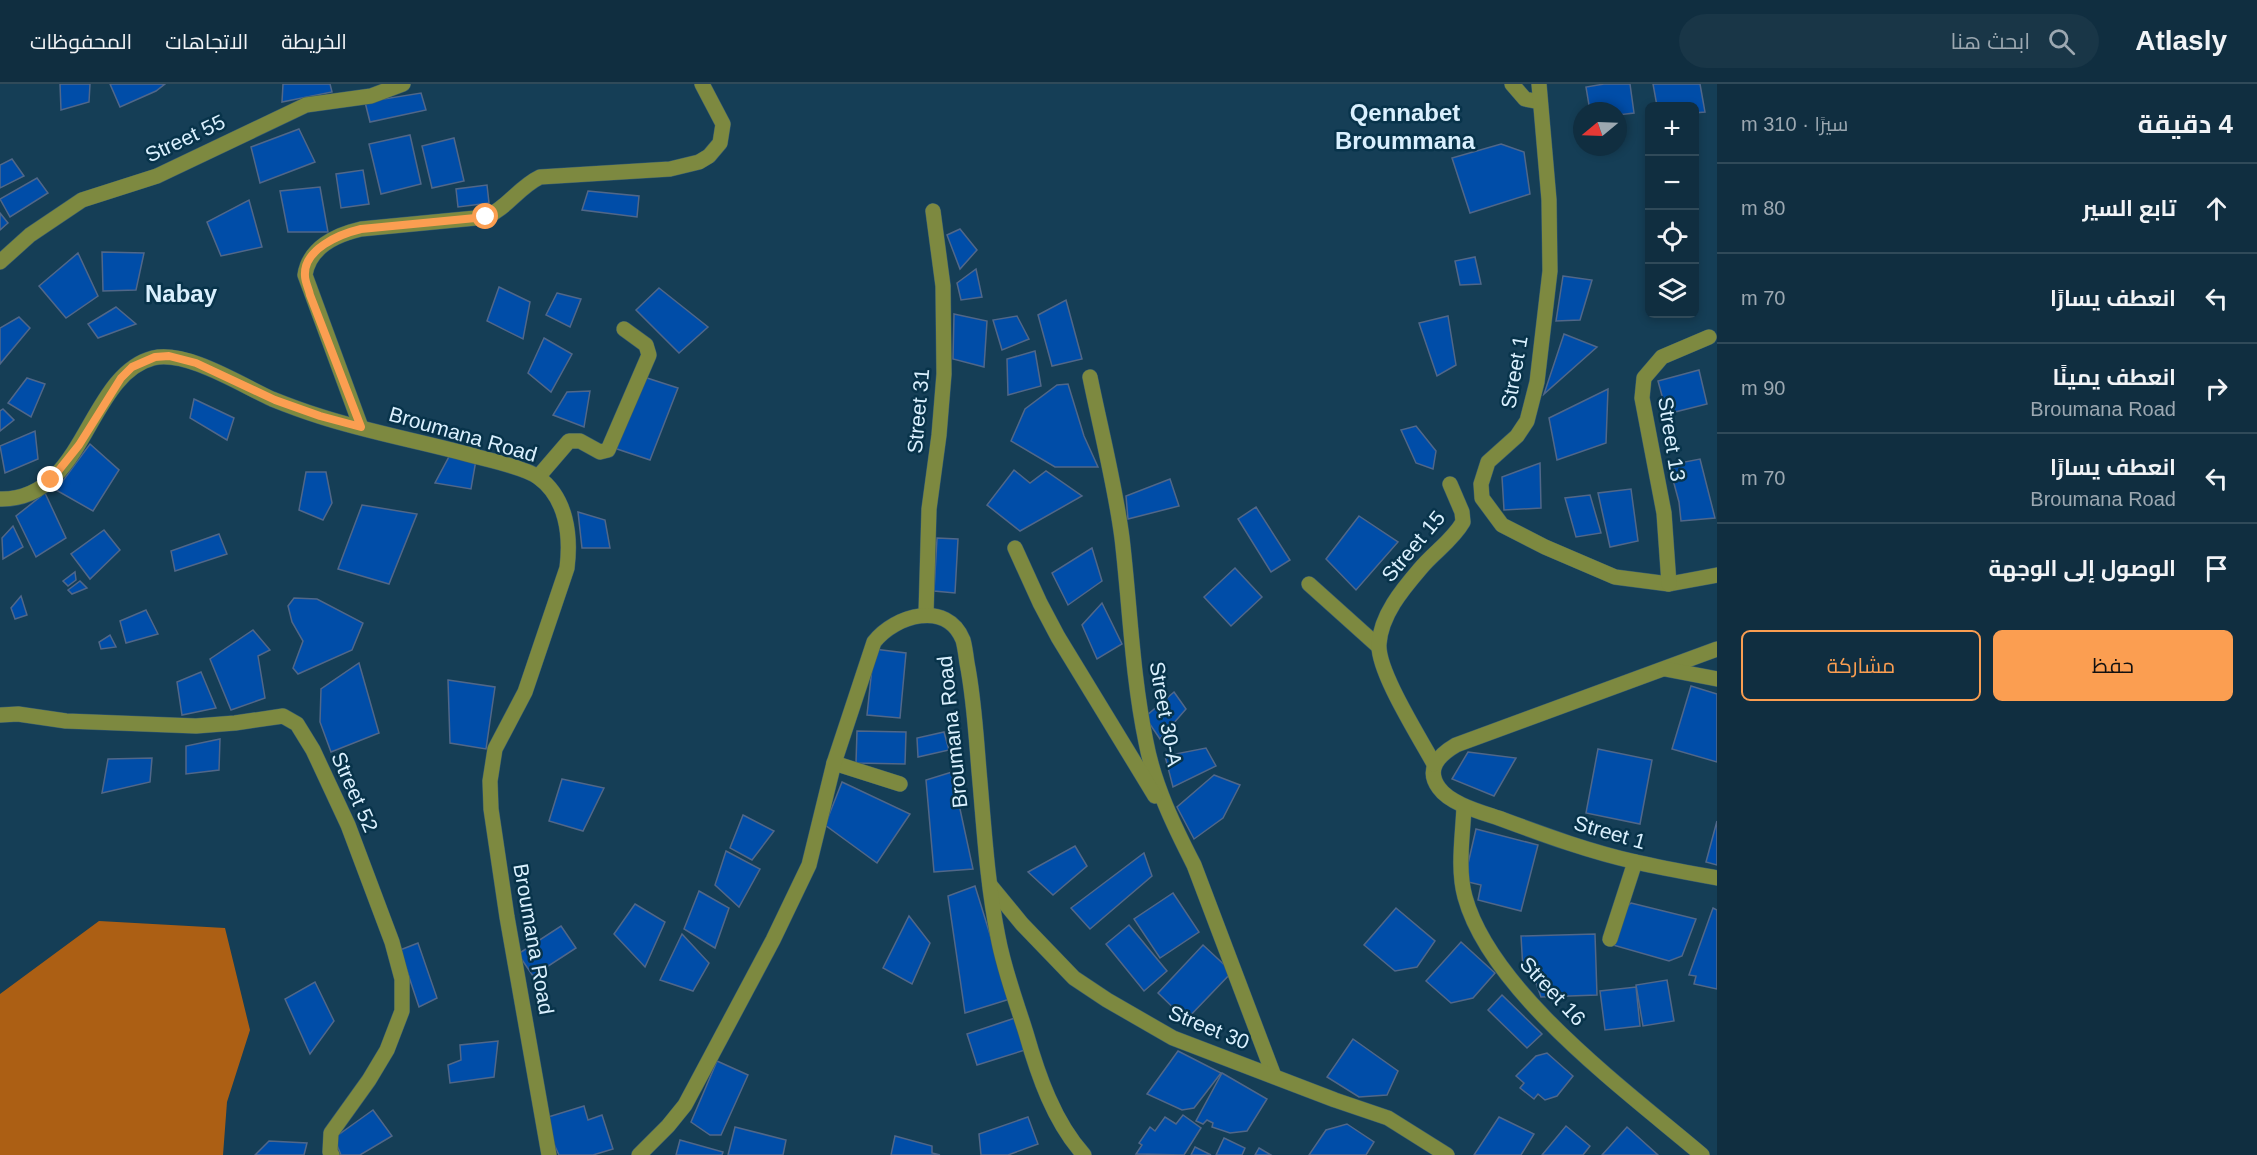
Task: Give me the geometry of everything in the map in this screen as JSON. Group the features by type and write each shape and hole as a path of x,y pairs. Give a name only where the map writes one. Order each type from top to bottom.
{"street":[{"name":"Street 55","path":"0,262 30,235 82,200 157,176 306,105 371,96 404,84"},
{"path":"361,427 305,275 307,262 318,250 343,233 361,229 486,217 496,212 522,188 540,177 670,169 699,162 709,156 720,143 723,124 702,84"},
{"path":"1512,84 1525,99 1540,102"},
{"name":"Street 1","path":"1539,84 1549,200 1550,271 1537,382 1527,421 1516,436 1488,462 1481,484 1482,498 1502,525 1545,548 1615,577 1669,584 1717,575"},
{"name":"Street 31","path":"926,614 929,508 939,435 944,374 943,286 933,211"},
{"path":"538,477 569,441 580,441 600,452 608,450 649,355 646,345 624,329"},
{"name":"Street 13","path":"1669,584 1664,513 1642,398 1644,378 1662,357 1709,337"},
{"name":"Broumana Road","path":"0,500 28,495 51,480 79,445 121,378 132,367 155,357 169,356 196,363 275,400 320,416 502,463 538,477 552,492 563,511 568,530 570,547 567,568 525,692 495,749 490,781 491,808 507,917 549,1155"},
{"name":"Street 30-A","path":"1090,377 1122,536 1134,660 1146,744 1158,783 1177,832 1194,865 1274,1076"},
{"name":"Street 15","path":"1378,646 1383,624 1394,602 1422,567 1458,531 1463,522 1462,512 1450,484"},
{"path":"1015,548 1058,637 1177,832"},
{"path":"1309,584 1378,646 1392,687 1434,764 1443,752 1456,745 1717,650"},
{"path":"639,1155 668,1126 685,1104 773,940 809,865 834,763 874,642 880,634 895,624 926,614"},
{"name":"Broumana Road","path":"926,614 937,615 954,626 963,641 974,716 990,885 1003,959 1034,1062 1065,1129 1085,1153"},
{"path":"1665,669 1717,680"},
{"name":"Street 52","path":"0,715 18,714 66,721 196,726 283,716 297,724 313,750 348,825 392,942 402,980 402,1011 387,1050 369,1080 331,1133 330,1152 332,1155"},
{"path":"834,763 900,784"},
{"name":"Street 1","path":"1434,764 1432,775 1439,789 1464,806 1555,838 1635,862 1717,878"},
{"name":"Street 16","path":"1464,806 1462,872 1465,895 1472,917 1500,966 1517,987 1569,1040 1702,1155"},
{"path":"1610,939 1635,862"},
{"name":"Street 30","path":"990,885 1022,924 1074,978 1107,1000 1173,1038 1388,1118 1447,1155"}],"shaded area":[{"path":"99,921 225,928 250,1030 227,1102 223,1155 0,1155 0,994"}],"building":[{"path":"60,84 90,84 89,102 61,110"},
{"path":"110,84 165,84 156,91 120,107"},
{"path":"283,84 330,84 332,92 282,102"},
{"path":"1630,84 1634,113 1627,114 1627,102 1588,102 1586,87"},
{"path":"1653,84 1700,84 1705,112 1699,113 1699,102 1656,102"},
{"path":"421,93 426,110 370,122 365,102"},
{"path":"299,129 315,162 260,183 251,147"},
{"path":"410,135 421,184 381,194 369,144"},
{"path":"454,138 464,181 432,188 422,146"},
{"path":"1501,144 1524,152 1530,194 1470,213 1452,158"},
{"path":"12,159 24,176 0,188 0,165"},
{"path":"363,170 369,204 341,208 336,174"},
{"path":"37,178 48,193 10,217 0,199"},
{"path":"487,185 489,203 458,207 456,189"},
{"path":"320,187 328,232 288,232 280,191"},
{"path":"588,191 639,196 637,217 582,210"},
{"path":"249,200 262,247 221,256 207,222"},
{"path":"0,213 8,223 0,230"},
{"path":"960,229 977,250 960,269 947,235"},
{"path":"102,252 144,253 136,290 103,291"},
{"path":"78,253 98,296 66,318 39,286"},
{"path":"1475,257 1481,284 1460,285 1455,261"},
{"path":"976,269 982,297 961,300 957,283"},
{"path":"1563,276 1592,280 1580,320 1556,321"},
{"path":"499,287 530,302 523,339 487,321"},
{"path":"659,288 708,327 679,353 636,310"},
{"path":"557,293 581,299 570,327 546,315"},
{"path":"1066,300 1082,359 1052,366 1038,315"},
{"path":"116,307 136,324 98,338 88,324"},
{"path":"954,314 987,321 984,367 953,359"},
{"path":"1017,316 1029,339 1002,350 993,320"},
{"path":"1448,316 1456,365 1437,376 1419,323"},
{"path":"19,317 30,328 0,364 0,328"},
{"path":"1564,334 1597,347 1544,394"},
{"path":"544,338 572,354 551,392 528,373"},
{"path":"1035,351 1041,386 1008,395 1007,359"},
{"path":"1699,370 1707,404 1667,414 1658,381"},
{"path":"644,377 678,388 650,460 614,448"},
{"path":"27,378 45,384 31,417 8,403"},
{"path":"1068,384 1084,436 1098,467 1055,467 1011,441 1025,409 1057,385"},
{"path":"1608,389 1606,443 1557,460 1549,418"},
{"path":"590,391 584,427 553,415 567,392"},
{"path":"194,399 234,418 227,440 190,418"},
{"path":"3,409 14,420 0,431 0,411"},
{"path":"1416,426 1436,451 1433,469 1416,463 1401,430"},
{"path":"35,431 38,459 5,473 0,446"},
{"path":"90,444 119,470 93,511 56,490"},
{"path":"451,453 476,460 471,489 435,483"},
{"path":"1700,459 1715,518 1681,521 1679,502 1669,465"},
{"path":"1540,463 1541,508 1504,510 1502,477"},
{"path":"1014,470 1030,483 1046,471 1082,496 1020,531 987,505"},
{"path":"306,472 326,472 332,503 323,520 299,510"},
{"path":"1170,479 1179,506 1128,519 1126,496"},
{"path":"1631,489 1638,541 1610,547 1598,493"},
{"path":"45,493 66,538 36,557 16,516"},
{"path":"1590,495 1601,533 1576,537 1565,498"},
{"path":"362,505 417,514 389,584 338,569"},
{"path":"1256,507 1290,560 1271,572 1238,519"},
{"path":"578,512 605,520 610,548 582,548"},
{"path":"1359,516 1398,542 1356,590 1326,559"},
{"path":"13,526 23,547 3,559 2,538"},
{"path":"104,530 120,550 90,579 71,554"},
{"path":"219,534 227,554 175,571 171,551"},
{"path":"937,538 958,539 955,593 934,591"},
{"path":"1092,548 1102,581 1068,605 1052,573"},
{"path":"1235,568 1262,597 1231,626 1204,597"},
{"path":"75,572 76,580 68,586 63,581"},
{"path":"80,581 87,588 72,594 68,590"},
{"path":"21,596 27,615 15,619 11,608"},
{"path":"294,598 317,599 363,623 352,650 298,674 293,668 303,641 292,622 288,606"},
{"path":"1102,603 1122,644 1097,659 1082,625"},
{"path":"146,610 158,634 126,643 120,621"},
{"path":"253,630 270,650 258,656 265,698 231,710 210,659"},
{"path":"110,635 116,647 101,649 99,642"},
{"path":"874,649 906,653 900,718 867,715"},
{"path":"359,663 379,733 331,752 320,722 321,689"},
{"path":"201,672 216,708 182,715 177,682"},
{"path":"448,680 495,687 486,749 450,743"},
{"path":"1691,686 1717,694 1717,762 1672,749"},
{"path":"1174,692 1186,709 1160,739 1145,717"},
{"path":"857,731 906,732 905,764 856,763"},
{"path":"944,732 949,750 918,757 917,738"},
{"path":"220,739 219,770 186,774 186,746"},
{"path":"1206,748 1216,766 1173,787 1165,756"},
{"path":"1598,749 1652,760 1640,824 1586,813"},
{"path":"1468,752 1516,758 1494,796 1452,779"},
{"path":"152,758 150,782 102,793 108,759"},
{"path":"952,772 973,869 934,872 926,780"},
{"path":"1214,775 1240,785 1223,818 1194,839 1177,807"},
{"path":"562,779 604,788 583,831 549,821"},
{"path":"842,782 910,814 877,863 825,825"},
{"path":"743,815 774,831 752,860 730,848"},
{"path":"1717,821 1717,865 1706,862"},
{"path":"1476,829 1538,845 1521,911 1478,900 1481,885 1464,881"},
{"path":"1075,846 1087,866 1053,895 1028,872"},
{"path":"726,851 760,869 739,907 715,885"},
{"path":"1144,853 1152,876 1090,929 1071,908"},
{"path":"975,886 1010,999 965,1013 948,896"},
{"path":"699,891 729,908 715,948 684,929"},
{"path":"1173,893 1199,932 1160,958 1134,919"},
{"path":"1631,903 1696,919 1682,956 1669,961 1613,945 1623,910"},
{"path":"635,904 665,922 645,967 614,934"},
{"path":"1396,908 1435,941 1417,967 1395,971 1364,945"},
{"path":"1713,908 1717,910 1717,989 1694,984 1696,976 1689,975"},
{"path":"909,916 930,943 912,984 883,968"},
{"path":"1129,925 1167,971 1144,991 1106,944"},
{"path":"561,926 576,948 533,976 518,954"},
{"path":"682,934 709,963 693,991 660,980"},
{"path":"1595,934 1597,995 1541,997 1536,983 1523,970 1521,936"},
{"path":"1461,942 1495,973 1473,998 1451,1003 1426,981"},
{"path":"418,943 437,998 419,1007 400,950"},
{"path":"1203,945 1232,972 1186,1020 1158,993"},
{"path":"1667,980 1674,1021 1643,1026 1636,985"},
{"path":"315,982 334,1021 310,1054 285,999"},
{"path":"1636,987 1640,1026 1605,1030 1600,991"},
{"path":"1502,995 1542,1034 1527,1048 1488,1010"},
{"path":"1015,1018 1025,1050 977,1065 967,1034"},
{"path":"1353,1039 1398,1071 1387,1095 1359,1097 1327,1077"},
{"path":"498,1041 494,1077 450,1083 448,1065 461,1060 460,1045"},
{"path":"1178,1051 1221,1073 1194,1108 1182,1110 1147,1094"},
{"path":"1547,1053 1573,1076 1557,1096 1545,1100 1538,1094 1534,1099 1520,1088 1524,1083 1516,1076 1536,1056"},
{"path":"717,1061 748,1075 721,1135 710,1135 691,1122"},
{"path":"1222,1073 1267,1099 1247,1131 1230,1133 1212,1127 1213,1123 1207,1120 1203,1124 1196,1121"},
{"path":"584,1106 588,1120 602,1115 613,1149 593,1155 559,1155 552,1140 548,1117"},
{"path":"373,1110 392,1136 360,1155 341,1155 334,1138"},
{"path":"1183,1115 1201,1128 1184,1155 1136,1154 1142,1145 1139,1143 1150,1127 1155,1131 1165,1117 1176,1124"},
{"path":"1028,1117 1038,1144 1008,1155 981,1155 979,1134"},
{"path":"1499,1117 1534,1134 1521,1155 1474,1155"},
{"path":"1347,1124 1374,1142 1366,1155 1309,1155 1326,1130"},
{"path":"1566,1126 1590,1146 1583,1155 1542,1155"},
{"path":"735,1127 786,1140 783,1155 728,1155"},
{"path":"1627,1127 1658,1155 1602,1155"},
{"path":"895,1136 932,1146 932,1153 940,1155 891,1155"},
{"path":"1224,1138 1245,1148 1242,1155 1216,1155"},
{"path":"680,1140 723,1152 722,1155 676,1155"},
{"path":"269,1141 307,1143 304,1155 255,1155"},
{"path":"1195,1147 1211,1155 1191,1155"},
{"path":"1259,1148 1271,1155 1255,1155"}],"district":[{"name":"Qennabet Broummana","path":"1405,126"},
{"name":"Nabay","path":"181,293"}],"route":[{"path":"51,480 79,445 121,378 132,367 155,357 169,356 196,363 275,400 361,427 310,295 305,275 307,262 330,240 343,233 361,229 486,217"}]}
